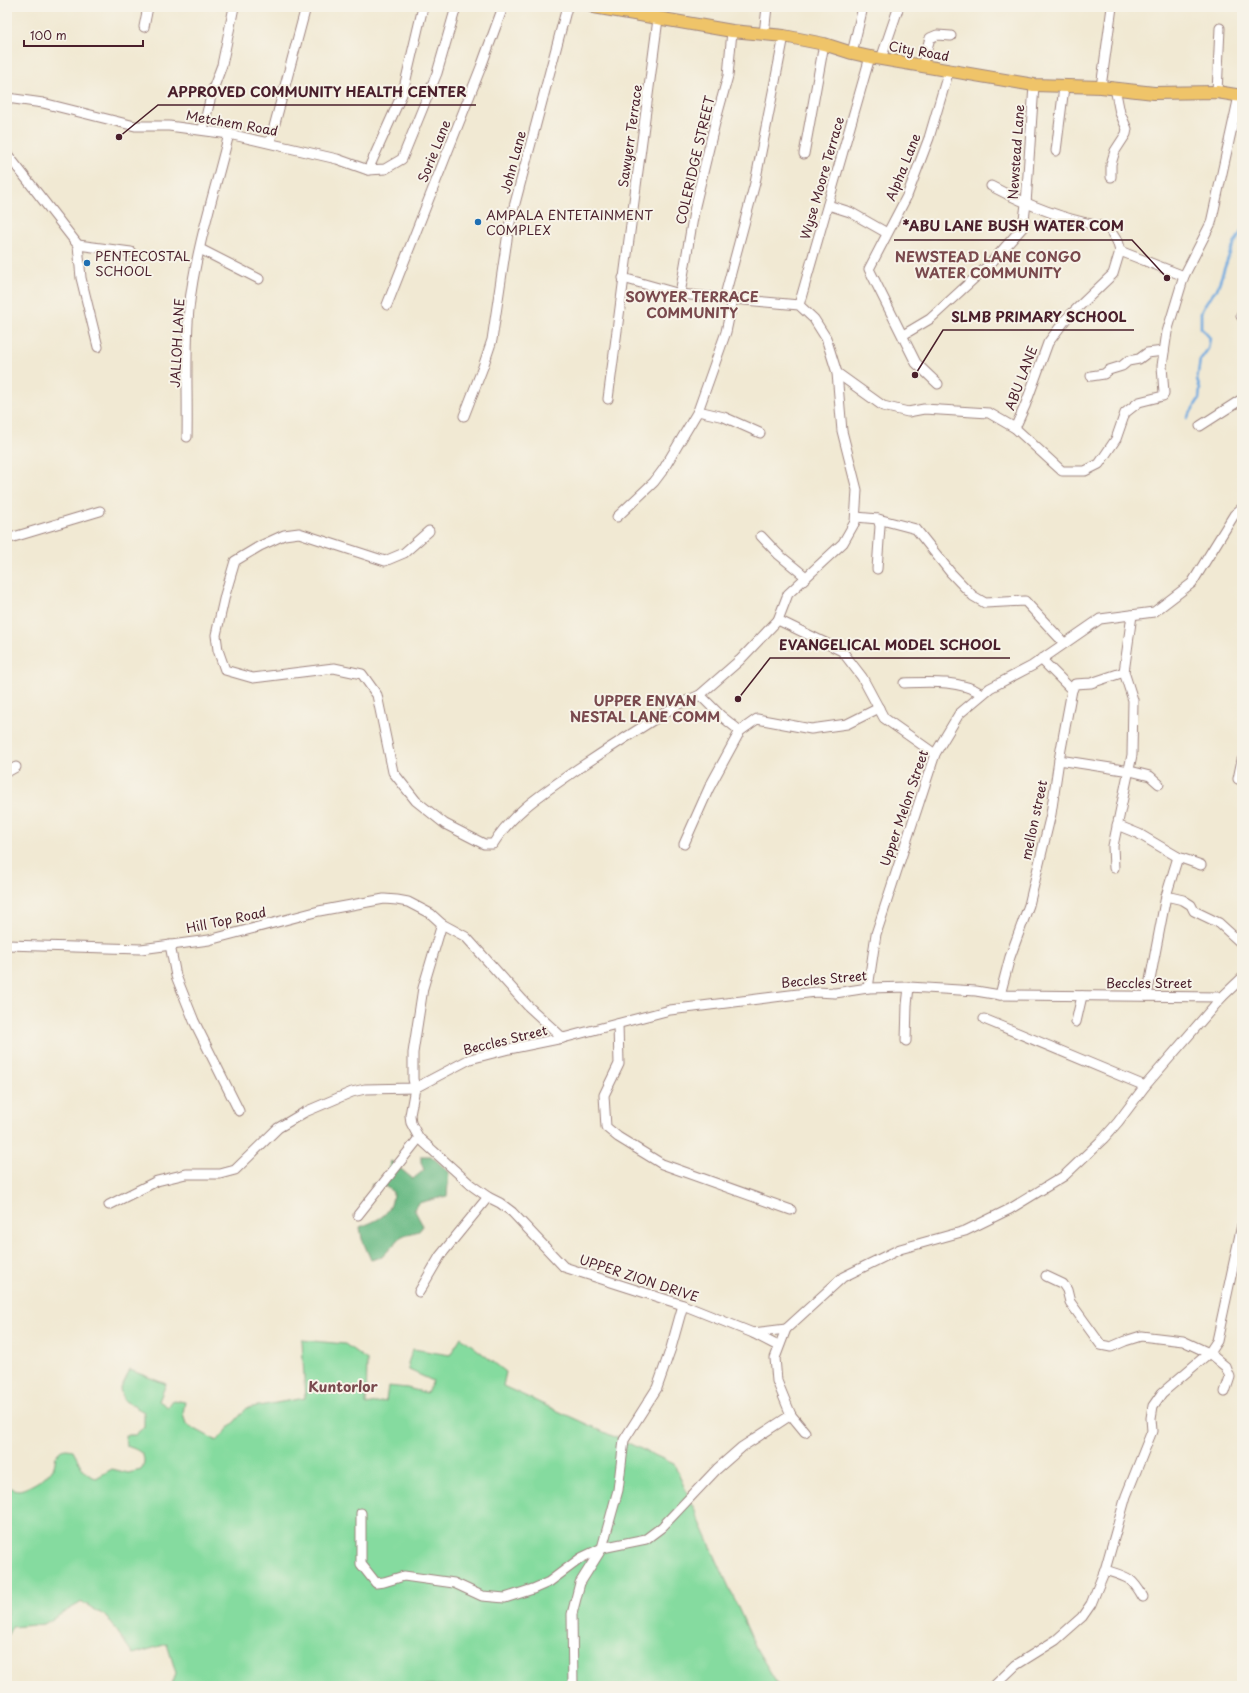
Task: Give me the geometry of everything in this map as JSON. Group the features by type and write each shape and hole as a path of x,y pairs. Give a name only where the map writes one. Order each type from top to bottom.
{"main road":[{"name":"City Road","path":"594,7 732,31 784,36 824,44 852,53 876,58 1034,85 1064,87 1101,86 1154,93 1217,92 1241,96"}],"street":[{"path":"144,27 148,7"},
{"path":"204,129 212,92 222,65 234,7"},
{"path":"270,142 306,7"},
{"path":"368,170 403,92 423,7"},
{"name":"Metchem Road","path":"7,98 43,103 135,126 170,126 204,129 270,142 337,159 368,170 385,168 402,159 437,74 456,7"},
{"name":"Sorie Lane","path":"387,304 481,67 502,7"},
{"name":"John Lane","path":"464,416 484,367 492,340 509,226 567,7"},
{"path":"764,34 767,7"},
{"path":"852,53 863,7"},
{"path":"1101,86 1112,7"},
{"name":"Wyse Moore Terrace","path":"799,306 828,205 876,58 898,9"},
{"name":"Sawyerr Terrace","path":"608,399 658,19"},
{"path":"1217,92 1220,28"},
{"name":"COLERIDGE STREET","path":"680,294 695,206 728,76 732,31"},
{"path":"922,66 930,38 937,34 951,36"},
{"path":"617,517 654,482 663,470 698,412 726,332 729,299 755,183 784,36"},
{"path":"804,154 824,44"},
{"name":"Alpha Lane","path":"903,335 869,269 907,196 929,138 949,70"},
{"name":"Newstead Lane","path":"903,335 930,319 991,263 1023,227 1026,204 1034,85"},
{"path":"1056,151 1064,87"},
{"path":"1111,177 1111,164 1115,151 1126,134 1127,129 1120,113 1115,88"},
{"path":"837,373 883,406 908,412 924,410 989,413 1015,428 1062,471 1085,471 1099,464 1116,439 1125,413 1139,402 1163,396 1162,366 1166,332 1184,276 1211,223 1241,96"},
{"name":"JALLOH LANE","path":"187,437 189,308 200,249 229,134"},
{"path":"7,154 78,245 81,278 98,347"},
{"path":"991,186 1026,204 1085,224 1108,227 1117,241 1120,251 1184,276"},
{"path":"828,205 850,212 887,233"},
{"path":"78,245 131,252"},
{"path":"200,249 259,279"},
{"name":"ABU LANE","path":"1015,428 1025,406 1048,344 1066,319 1114,274 1120,251"},
{"path":"429,532 404,554 385,561 299,534 284,535 260,546 235,561 225,595 216,635 218,650 225,670 253,678 334,668 362,674 377,695 393,772 416,801 427,811 445,824 484,844 493,844 500,832 526,806 558,782 678,704 700,695 740,660 778,620 788,594 842,543 855,522 857,490 842,431 837,373 826,338 814,319 799,306 680,294 623,278"},
{"path":"903,335 916,363 938,384"},
{"path":"1091,376 1104,374 1109,370 1122,366 1128,361 1139,359 1147,353 1164,352"},
{"path":"1200,426 1242,399"},
{"path":"698,412 724,417 760,433"},
{"name":"Upper Melon Street","path":"868,988 876,934 935,754 959,714 990,688 1032,666 1100,619 1154,612 1192,583 1234,514 1242,508"},
{"path":"7,539 100,511"},
{"path":"856,517 878,519 916,529 951,573 973,596 985,603 1025,601 1064,643"},
{"path":"877,569 880,526 878,519"},
{"path":"761,536 778,554 806,577"},
{"path":"1114,868 1113,846 1130,771 1132,755 1133,700 1124,672 1132,616"},
{"path":"778,620 842,651 862,677 884,718 935,754"},
{"path":"1042,659 1072,690 1075,684 1091,683 1124,672"},
{"path":"904,683 928,682 950,684 973,688 982,694"},
{"name":"mellon street","path":"1000,995 1010,957 1029,905 1051,814 1072,690"},
{"path":"700,695 720,715 740,731"},
{"path":"684,844 709,788 740,731 757,719 811,729 847,724 879,708"},
{"path":"1059,760 1130,771 1150,776 1159,784"},
{"path":"1238,779 1242,760"},
{"path":"7,772 16,767"},
{"path":"1117,825 1139,834 1178,857 1201,866"},
{"path":"1147,996 1166,896 1178,857"},
{"path":"1166,896 1183,900 1191,905 1194,911 1219,923 1242,944"},
{"name":"Hill Top Road","path":"7,945 141,949 209,940 319,911 384,899 408,902 431,914 442,924 466,937 528,1006 563,1038"},
{"name":"UPPER ZION DRIVE","path":"442,924 423,988 413,1053 413,1079 415,1088 410,1115 411,1123 419,1138 471,1185 512,1212 564,1267 683,1305 753,1332 778,1346"},
{"path":"170,945 176,976 194,1021 239,1111"},
{"path":"805,1432 791,1415 777,1381 774,1358 786,1329 843,1277 900,1249 965,1231 1010,1209 1064,1176 1104,1138 1145,1086 1222,997 1242,978"},
{"path":"906,1040 906,1005 909,987"},
{"name":"Beccles Street","path":"415,1088 470,1060 508,1049 563,1038 670,1010 816,992 835,993 868,988 909,987 976,991 1000,995 1222,997"},
{"path":"1076,1022 1082,996"},
{"path":"984,1019 1145,1086"},
{"path":"618,1024 619,1064 604,1095 606,1127 618,1137 662,1164 791,1210"},
{"path":"109,1205 157,1181 186,1174 220,1174 235,1170 278,1128 305,1112 352,1092 365,1089 415,1088"},
{"path":"358,1215 419,1138"},
{"path":"419,1292 440,1256 488,1197"},
{"path":"994,1686 1016,1665 1056,1640 1082,1617 1091,1604 1105,1570 1126,1496 1152,1431 1151,1418 1153,1406 1162,1392 1209,1353 1217,1341 1242,1225"},
{"path":"1046,1276 1063,1284 1067,1290 1070,1302 1101,1345 1111,1347 1141,1336 1183,1341 1209,1353 1226,1368 1230,1377 1225,1392"},
{"path":"573,1686 572,1614 580,1583 602,1548 618,1490 624,1440 657,1388 671,1348 683,1305"},
{"path":"753,1332 786,1329"},
{"path":"362,1514 361,1564 376,1583 404,1576 454,1583 482,1596 505,1598 549,1582 581,1558 602,1548 646,1539 662,1527 717,1469 742,1447 791,1415"},
{"path":"1105,1570 1123,1576 1135,1583 1143,1597"}],"green space":[{"path":"421,1156 431,1156 449,1172 447,1196 418,1203 414,1209 423,1226 419,1231 402,1236 382,1257 371,1260 362,1239 360,1227 383,1216 390,1206 393,1192 385,1186 371,1185 380,1183 387,1173 391,1161 413,1179 424,1170 421,1162"},
{"path":"461,1337 506,1372 503,1386 674,1464 757,1650 779,1686 155,1686 172,1684 176,1673 167,1644 133,1654 107,1617 82,1602 44,1624 12,1627 7,1636 7,1485 18,1490 27,1488 52,1470 57,1454 66,1449 73,1450 84,1471 96,1478 112,1469 128,1473 141,1470 144,1460 142,1454 135,1449 126,1446 125,1435 135,1435 144,1427 144,1412 125,1401 120,1390 130,1370 166,1384 159,1401 168,1407 173,1400 185,1402 183,1413 186,1424 217,1441 247,1408 305,1398 302,1340 345,1344 367,1360 366,1405 386,1401 388,1386 407,1388 427,1393 433,1381 409,1370 408,1363 413,1349 450,1355"}],"waterway":[{"path":"1187,418 1199,399 1200,389 1197,380 1200,360 1208,349 1210,338 1201,328 1201,312 1207,301 1217,289 1231,250 1242,230"}],"place":[{"name":"APPROVED COMMUNITY HEALTH CENTER","path":"119,137"},
{"name":"AMPALA ENTETAINMENT COMPLEX","path":"478,222"},
{"name":"PENTECOSTAL SCHOOL","path":"87,263"},
{"name":"*ABU LANE BUSH WATER COM","path":"1167,278"},
{"name":"SLMB PRIMARY SCHOOL","path":"915,375"},
{"name":"EVANGELICAL MODEL SCHOOL","path":"738,699"}],"district":[{"name":"NEWSTEAD LANE CONGO WATER COMMUNITY","path":"988,266"},
{"name":"SOWYER TERRACE COMMUNITY","path":"692,306"},
{"name":"UPPER ENVAN NESTAL LANE COMM","path":"645,710"},
{"name":"Kuntorlor","path":"343,1387"}]}
